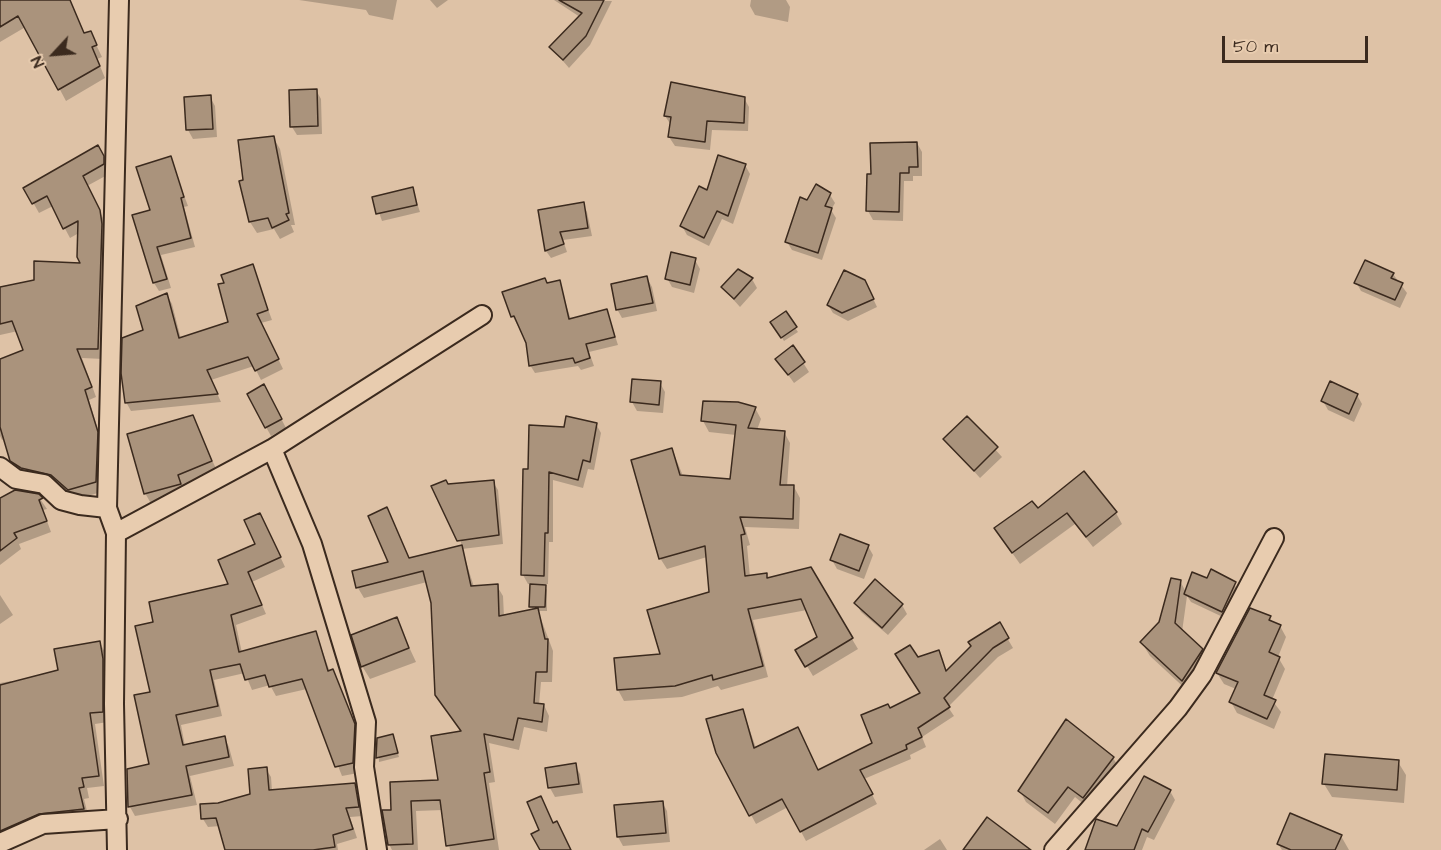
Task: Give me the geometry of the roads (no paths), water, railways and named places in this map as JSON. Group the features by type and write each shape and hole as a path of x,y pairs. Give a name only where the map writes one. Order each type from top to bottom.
{"street":[{"path":"117,850 114,704 116,533 107,508 119,0"},
{"path":"116,533 272,449 482,315"},
{"path":"272,449 312,544 366,722 364,767 377,850"},
{"path":"0,467 16,479 44,484 61,500 107,508"},
{"path":"1054,850 1139,754 1202,675 1274,538"},
{"path":"0,843 43,824 118,819"}]}
